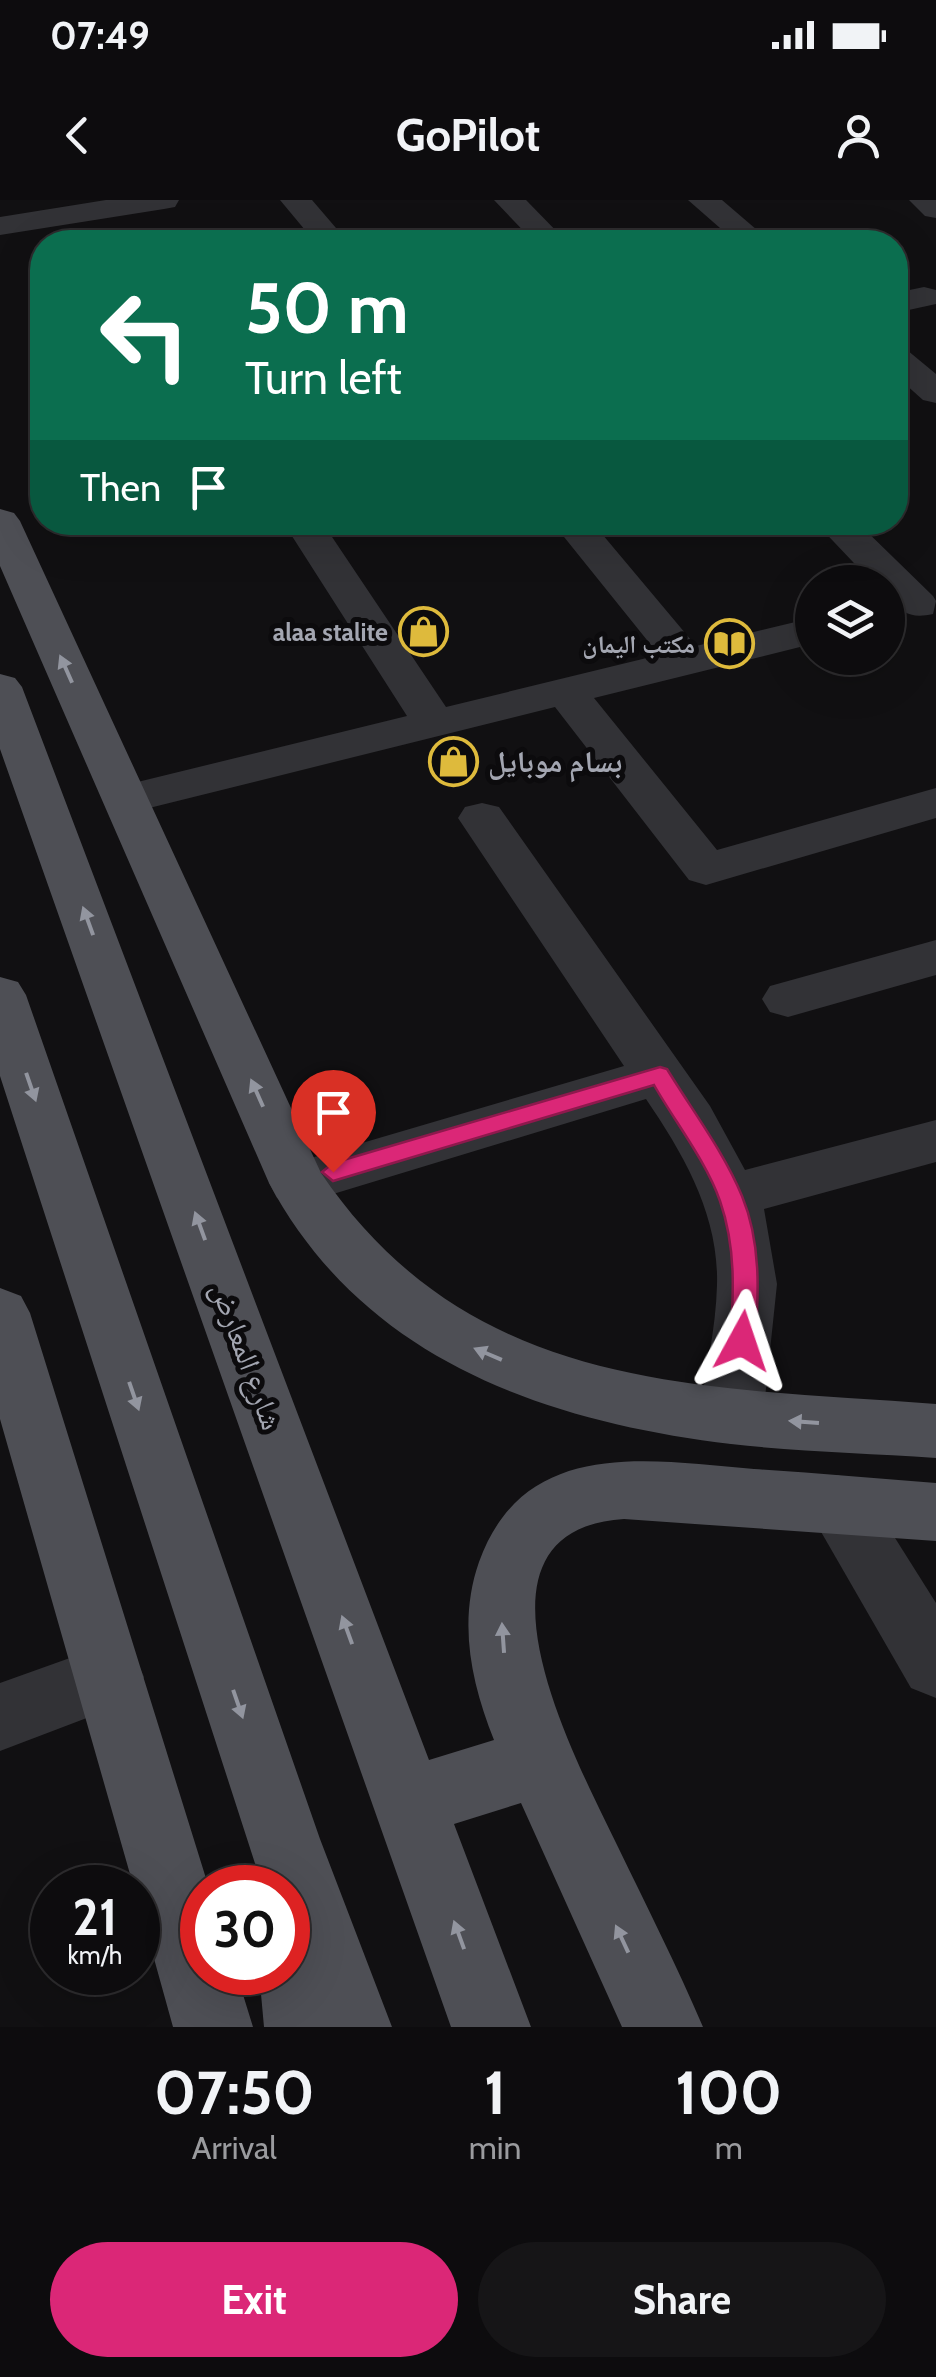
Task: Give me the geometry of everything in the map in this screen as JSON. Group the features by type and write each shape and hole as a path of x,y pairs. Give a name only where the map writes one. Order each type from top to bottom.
{"main road":[{"path":"0,521 297,1183 318,1222 362,1273 420,1318 478,1350 554,1380 731,1417 909,1429 887,1508 647,1489 584,1495 550,1510 525,1534 508,1570 502,1613 504,1651 515,1697 540,1761 663,2027"},
{"name":"شارع المعارض","path":"0,687 491,2027"},
{"path":"24,746 93,729"},
{"path":"0,995 283,1839 352,2027"},
{"path":"0,1313 17,1432 109,1676 213,2027"},
{"path":"410,1802 540,1761"},
{"path":"283,1839 304,2027"}],"street":[{"path":"0,226 54,208 92,212 164,200"},
{"path":"296,200 322,230"},
{"path":"509,200 539,230"},
{"path":"703,200 740,230"},
{"path":"924,200 936,209"},
{"path":"92,212 105,230"},
{"path":"908,368 936,392"},
{"path":"311,535 436,726"},
{"path":"582,535 686,661"},
{"path":"846,535 914,606"},
{"path":"125,800 795,635"},
{"path":"566,692 706,869 936,803"},
{"path":"482,818 660,1075 730,1196 740,1227 747,1284 731,1417"},
{"path":"788,999 936,957"},
{"path":"297,1183 660,1075"},
{"path":"730,1196 936,1141"},
{"path":"887,1508 936,1665"},
{"path":"0,1717 109,1676"}],"place":[{"name":"alaa stalite","path":"423,632"},
{"name":"مكتب اليمان","path":"730,644"},
{"name":"بسام موبايل","path":"453,761"}],"route":[{"path":"333,1172 660,1075 720,1173 740,1227 747,1284 742,1341"}]}
